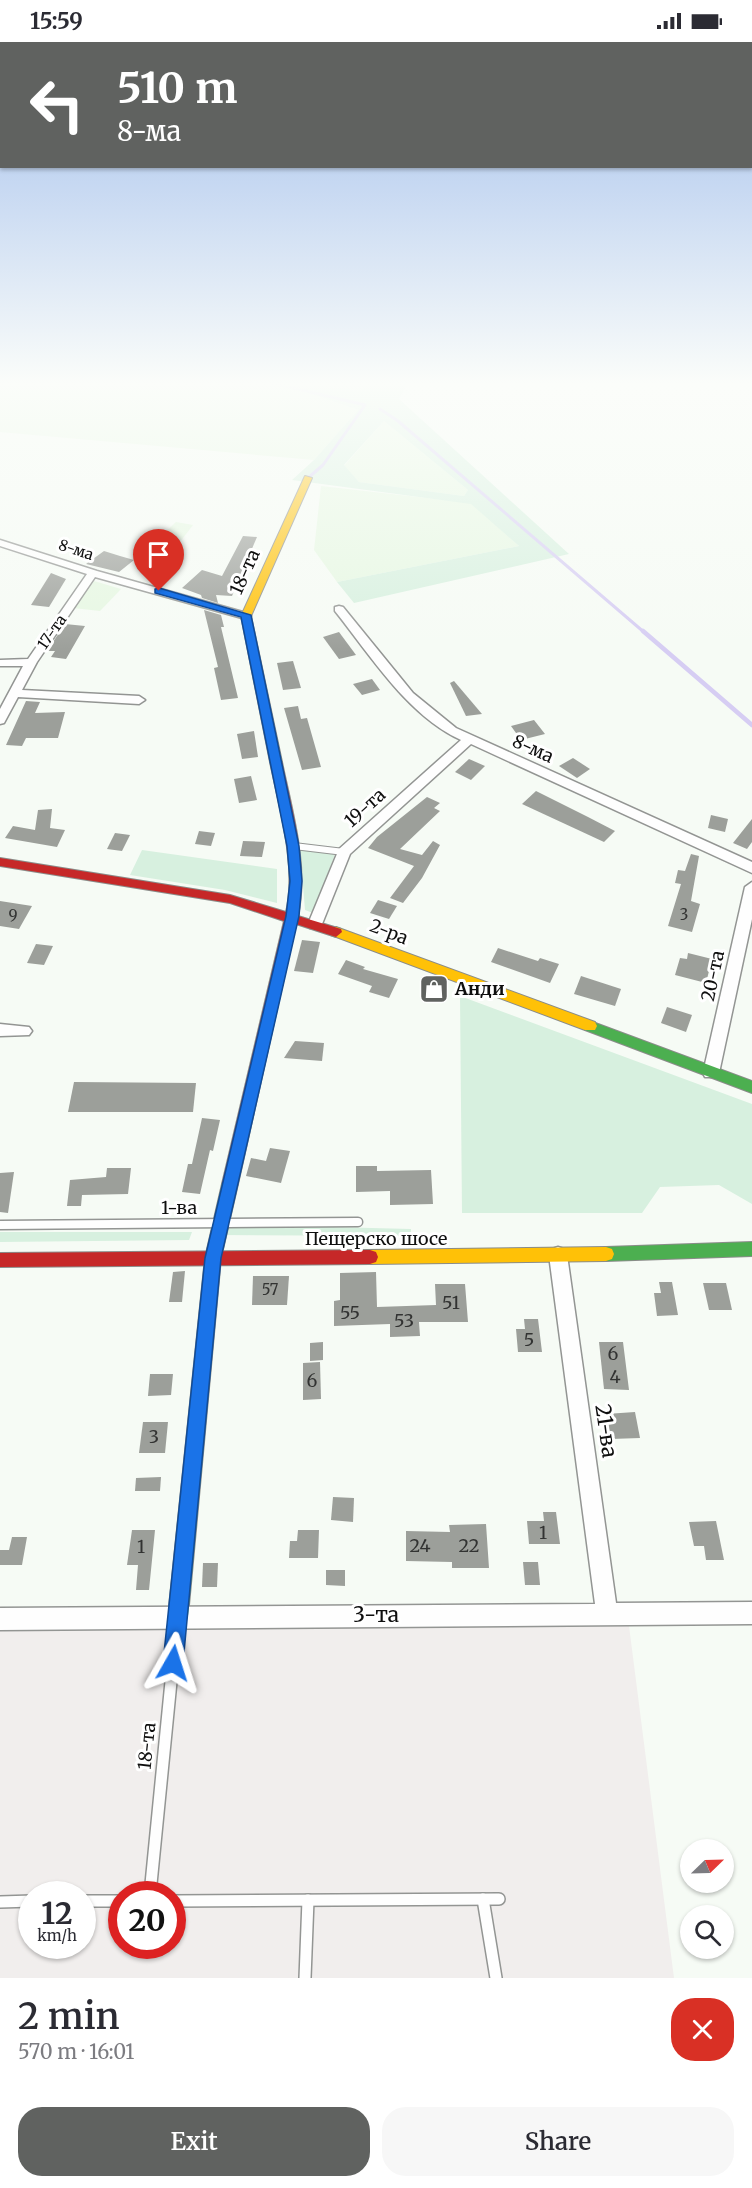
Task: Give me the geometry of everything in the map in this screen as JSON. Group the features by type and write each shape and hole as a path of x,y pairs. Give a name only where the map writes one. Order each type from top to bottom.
{"street":[{"name":"18-та","path":"178,1616 213,1258 293,916 296,881 293,846 246,615 308,478"},
{"name":"8-ма","path":"0,543 93,573 246,615"},
{"name":"17-та","path":"0,720 31,662 93,573"},
{"name":"8-ма","path":"339,609 410,695 440,722 468,740 752,868"},
{"path":"0,663 31,662"},
{"path":"15,693 139,700"},
{"name":"19-та","path":"315,924 344,852 359,836 468,740"},
{"name":"2-ра","path":"0,862 230,899 293,916 752,1087"},
{"name":"20-та","path":"711,1073 752,887"},
{"path":"0,1030 24,1031"},
{"name":"Пещерско шосе","path":"0,1260 558,1255 752,1249"},
{"name":"21-ва","path":"558,1255 607,1613"},
{"name":"3-та","path":"0,1619 752,1613"}],"lane":[{"path":"293,846 344,852"},
{"name":"1-ва","path":"0,1225 358,1222"},
{"name":"18-та","path":"151,1881 178,1616"},
{"path":"483,1899 496,1978"},
{"path":"186,1901 499,1899"},
{"path":"305,1978 308,1900"},
{"path":"0,1902 18,1901"}],"shaded area":[{"path":"628,1618 674,1978 0,1978 0,1631"}],"green space":[{"path":"302,471 350,471 359,482 464,496 468,490 445,471 478,471 569,554 354,603 337,582 519,546 471,504 292,480"},
{"path":"349,471 445,471 468,490 464,496 359,482"},
{"path":"321,486 471,503 519,546 337,582 314,550"},
{"path":"176,522 193,525 177,546 156,541"},
{"path":"94,581 121,589 100,611 73,608"},
{"path":"300,849 335,854 313,913 305,910"},
{"path":"142,850 277,869 277,903 225,890 130,875"},
{"path":"460,996 752,1104 752,1204 719,1185 660,1187 642,1213 462,1213"},
{"path":"220,1224 411,1229 411,1236 217,1235"},
{"path":"0,1232 192,1232 189,1240 0,1242"}],"building":[{"path":"243,536 257,537 232,596 216,595 218,603 182,588 202,570 222,576"},
{"path":"104,551 134,560 119,572 86,564"},
{"path":"51,573 66,579 49,607 31,605"},
{"path":"204,610 221,615 224,627 221,627 238,698 221,700 214,668 218,667"},
{"path":"65,624 85,626 66,659 51,657 55,651 47,651"},
{"path":"339,632 356,655 339,659 323,637"},
{"path":"293,661 301,688 283,690 277,663"},
{"path":"372,679 380,690 362,695 353,684"},
{"path":"454,681 482,714 466,716 450,683"},
{"path":"26,701 40,702 35,713 65,712 58,738 26,738 22,746 6,745"},
{"path":"298,706 301,719 307,718 321,767 302,770 284,708"},
{"path":"534,720 545,734 521,740 511,726"},
{"path":"254,731 258,757 242,759 237,734"},
{"path":"573,758 590,769 577,778 559,766"},
{"path":"469,759 485,766 471,780 455,772"},
{"path":"251,776 257,800 239,803 234,779"},
{"path":"536,791 615,831 604,842 522,804"},
{"path":"427,797 440,803 434,808 440,811 400,849 422,855 433,841 440,845 422,878 403,903 390,898 414,866 368,848 377,837"},
{"path":"52,809 50,828 65,830 57,847 5,838 13,826 35,830 38,810"},
{"path":"711,815 728,819 725,832 708,828"},
{"path":"752,819 752,842 747,849 733,843"},
{"path":"199,831 215,833 211,846 195,844"},
{"path":"115,833 130,835 122,851 107,849"},
{"path":"243,841 265,842 262,857 240,856"},
{"path":"691,854 699,856 691,901 700,904 692,932 668,926 681,884 675,883 678,870 685,871"},
{"path":"378,900 397,906 389,919 370,913"},
{"path":"0,901 32,906 19,929 0,926"},
{"path":"302,940 320,942 313,973 294,971"},
{"path":"36,944 53,946 44,965 27,963"},
{"path":"498,948 538,961 540,958 559,964 550,983 491,962"},
{"path":"688,953 712,959 706,983 675,975 680,958 687,959"},
{"path":"346,960 365,967 363,969 398,979 389,998 369,992 372,986 338,974"},
{"path":"581,976 621,989 615,1006 574,994"},
{"name":"Анди","path":"429,980 446,986 439,998 422,992"},
{"path":"667,1007 692,1015 686,1032 661,1023"},
{"path":"295,1041 324,1043 322,1061 284,1058"},
{"path":"74,1082 196,1083 193,1112 68,1112"},
{"path":"202,1118 220,1120 213,1151 210,1150 200,1194 182,1192 188,1164 192,1164"},
{"path":"270,1148 290,1151 281,1183 246,1176 251,1158 266,1161"},
{"path":"356,1166 377,1166 377,1171 431,1170 433,1204 390,1205 390,1191 356,1192"},
{"path":"107,1168 131,1168 128,1194 82,1195 81,1206 67,1206 70,1180 106,1177"},
{"path":"14,1172 8,1213 0,1212 0,1173"},
{"path":"185,1271 182,1302 169,1302 173,1272"},
{"path":"376,1272 377,1307 436,1305 435,1284 465,1284 468,1322 419,1322 420,1336 390,1337 390,1324 334,1326 334,1301 340,1300 340,1273"},
{"path":"253,1276 289,1276 287,1305 252,1305"},
{"path":"659,1282 672,1282 678,1315 657,1316 654,1293 661,1293"},
{"path":"703,1283 726,1283 732,1310 709,1310"},
{"path":"524,1319 538,1319 542,1352 518,1352 516,1329 525,1329"},
{"path":"323,1342 323,1360 310,1361 310,1343"},
{"path":"599,1342 623,1342 629,1390 604,1389"},
{"path":"320,1362 321,1399 303,1400 303,1363"},
{"path":"150,1374 173,1374 171,1395 148,1396"},
{"path":"635,1412 640,1438 611,1439 606,1414"},
{"path":"143,1422 168,1422 165,1453 139,1453"},
{"path":"161,1477 160,1491 135,1491 136,1478"},
{"path":"333,1497 354,1498 353,1522 331,1520"},
{"path":"543,1512 556,1512 560,1544 529,1544 527,1521 544,1521"},
{"path":"716,1521 724,1560 706,1560 704,1546 694,1546 689,1522"},
{"path":"486,1524 489,1568 452,1568 452,1562 406,1561 406,1531 450,1532 449,1525"},
{"path":"132,1530 155,1530 149,1590 136,1590 138,1565 127,1565"},
{"path":"298,1530 319,1530 318,1558 289,1558 290,1541 297,1541"},
{"path":"12,1537 27,1537 22,1565 0,1565 0,1550 9,1550"},
{"path":"523,1562 538,1562 540,1585 525,1585"},
{"path":"203,1563 218,1563 217,1587 202,1587"},
{"path":"326,1570 345,1570 345,1586 326,1585"}],"waterway":[{"path":"308,478 316,471"},
{"path":"457,471 645,633"},
{"path":"643,631 752,725"}],"traffic: fast":[{"path":"590,1026 752,1087"},
{"path":"178,1616 213,1258 230,1184"},
{"path":"606,1254 752,1249"}],"traffic: slow":[{"path":"276,762 246,616 308,478"},
{"path":"336,932 590,1026"},
{"path":"370,1257 606,1254"}],"traffic: jam":[{"path":"230,1184 295,901 293,846 276,762"},
{"path":"0,862 230,899 336,932"},
{"path":"0,1260 370,1257"}],"place":[{"name":"Анди","path":"434,989"}],"route":[{"path":"159,591 246,615 293,846 296,881 293,916 213,1258 173,1663"}]}
